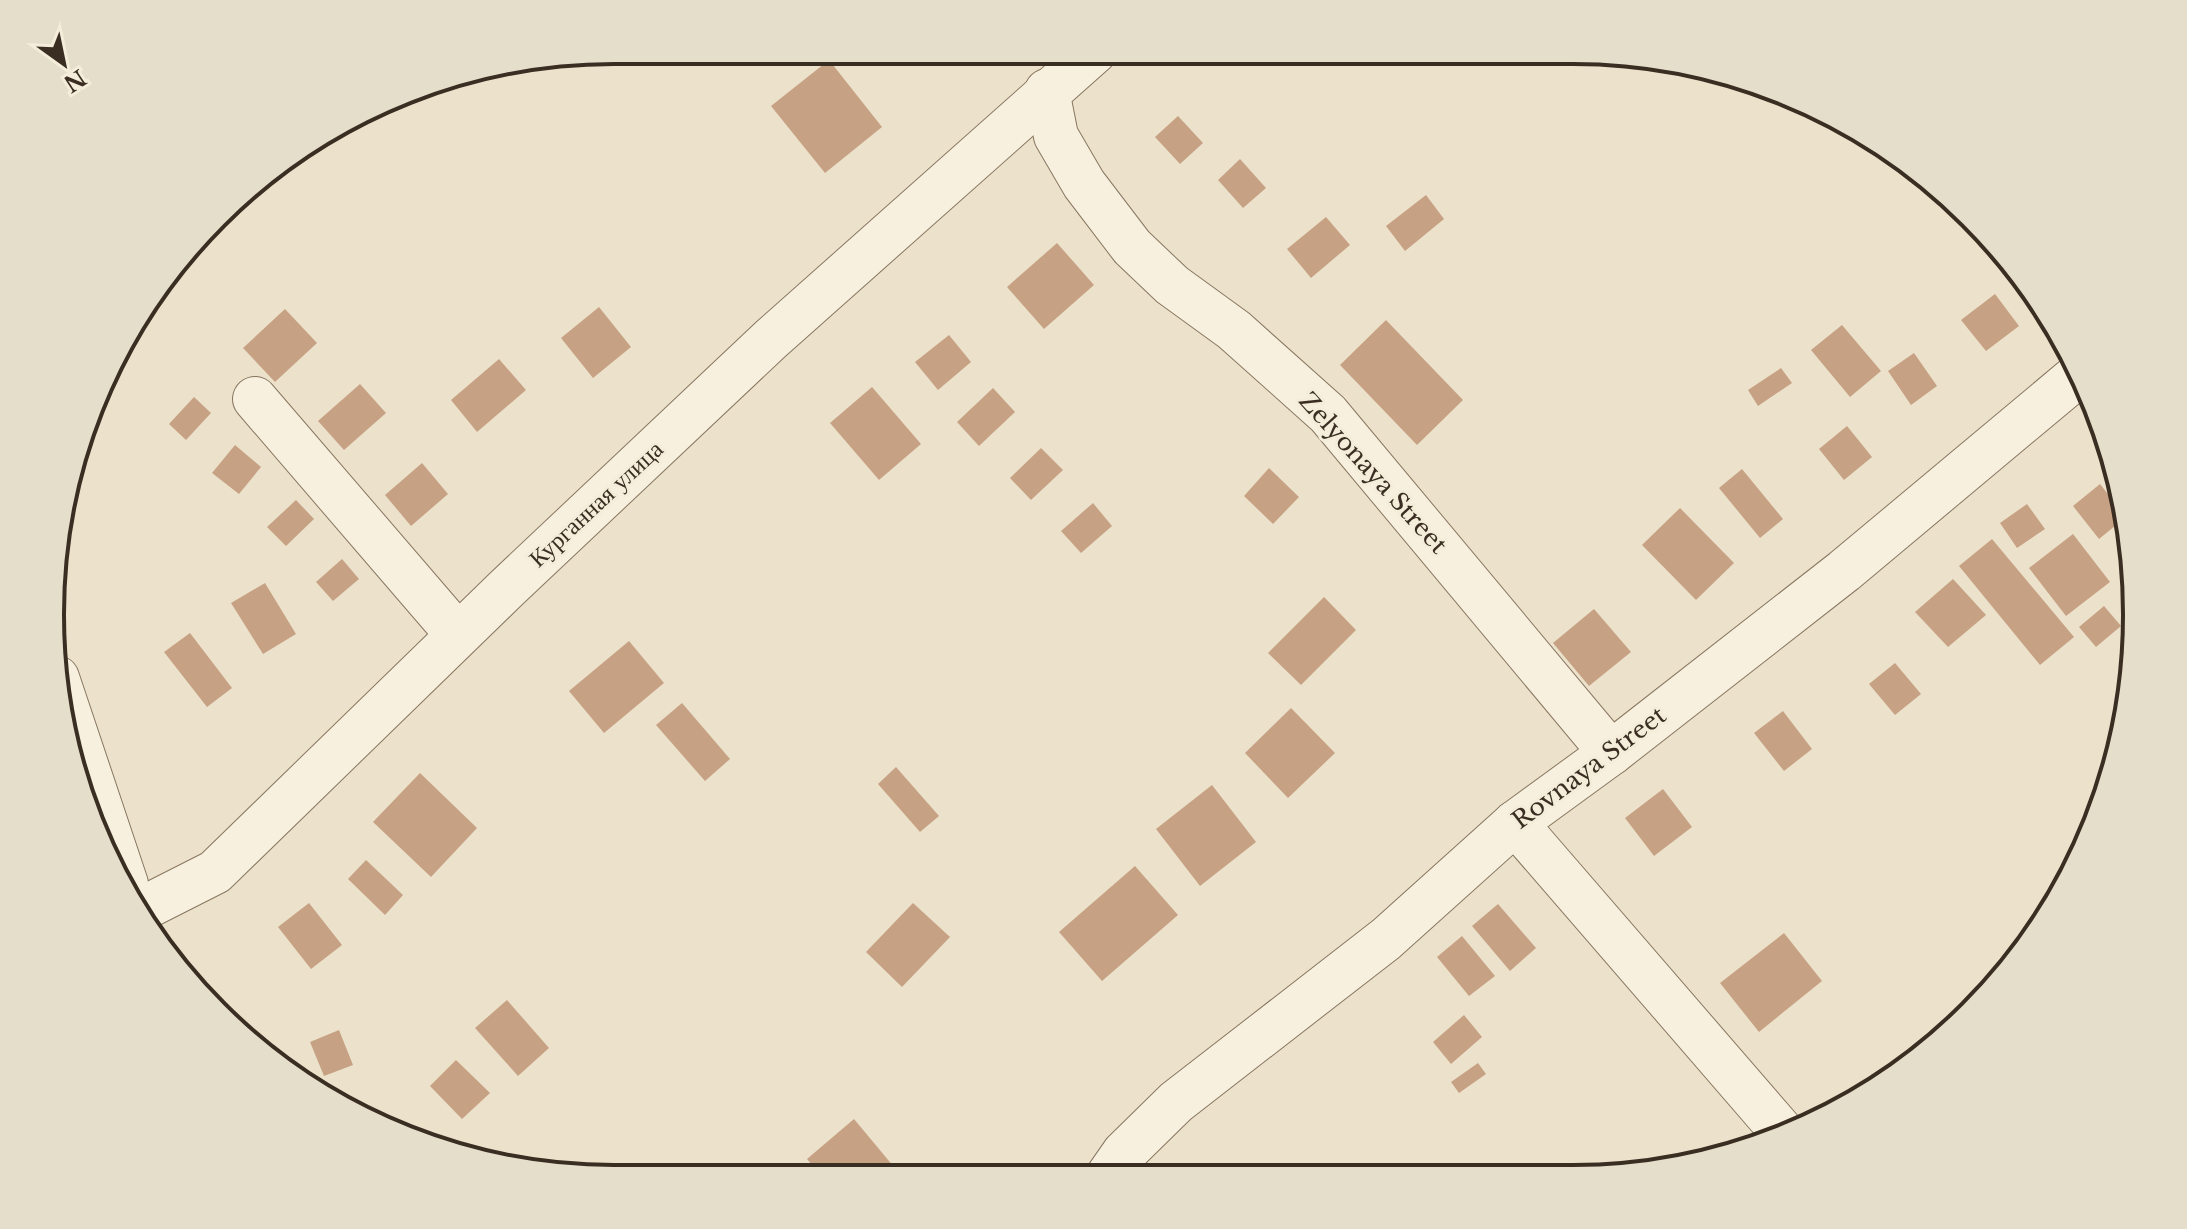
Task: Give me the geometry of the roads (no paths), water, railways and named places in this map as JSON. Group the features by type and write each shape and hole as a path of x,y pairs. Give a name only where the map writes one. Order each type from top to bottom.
{"street":[{"name":"Курганная улица","path":"148,906 215,872 458,635 771,339 1079,64"},
{"name":"Zelyonaya Street","path":"1047,91 1056,136 1084,184 1132,247 1172,285 1234,330 1328,414 1611,753"},
{"name":"Rovnaya Street","path":"1116,1165 1176,1102 1386,939 1515,823 1611,753 1844,571 2071,381"},
{"path":"255,399 458,635"},
{"path":"82,753 107,827"},
{"path":"1515,823 1777,1125"}]}
